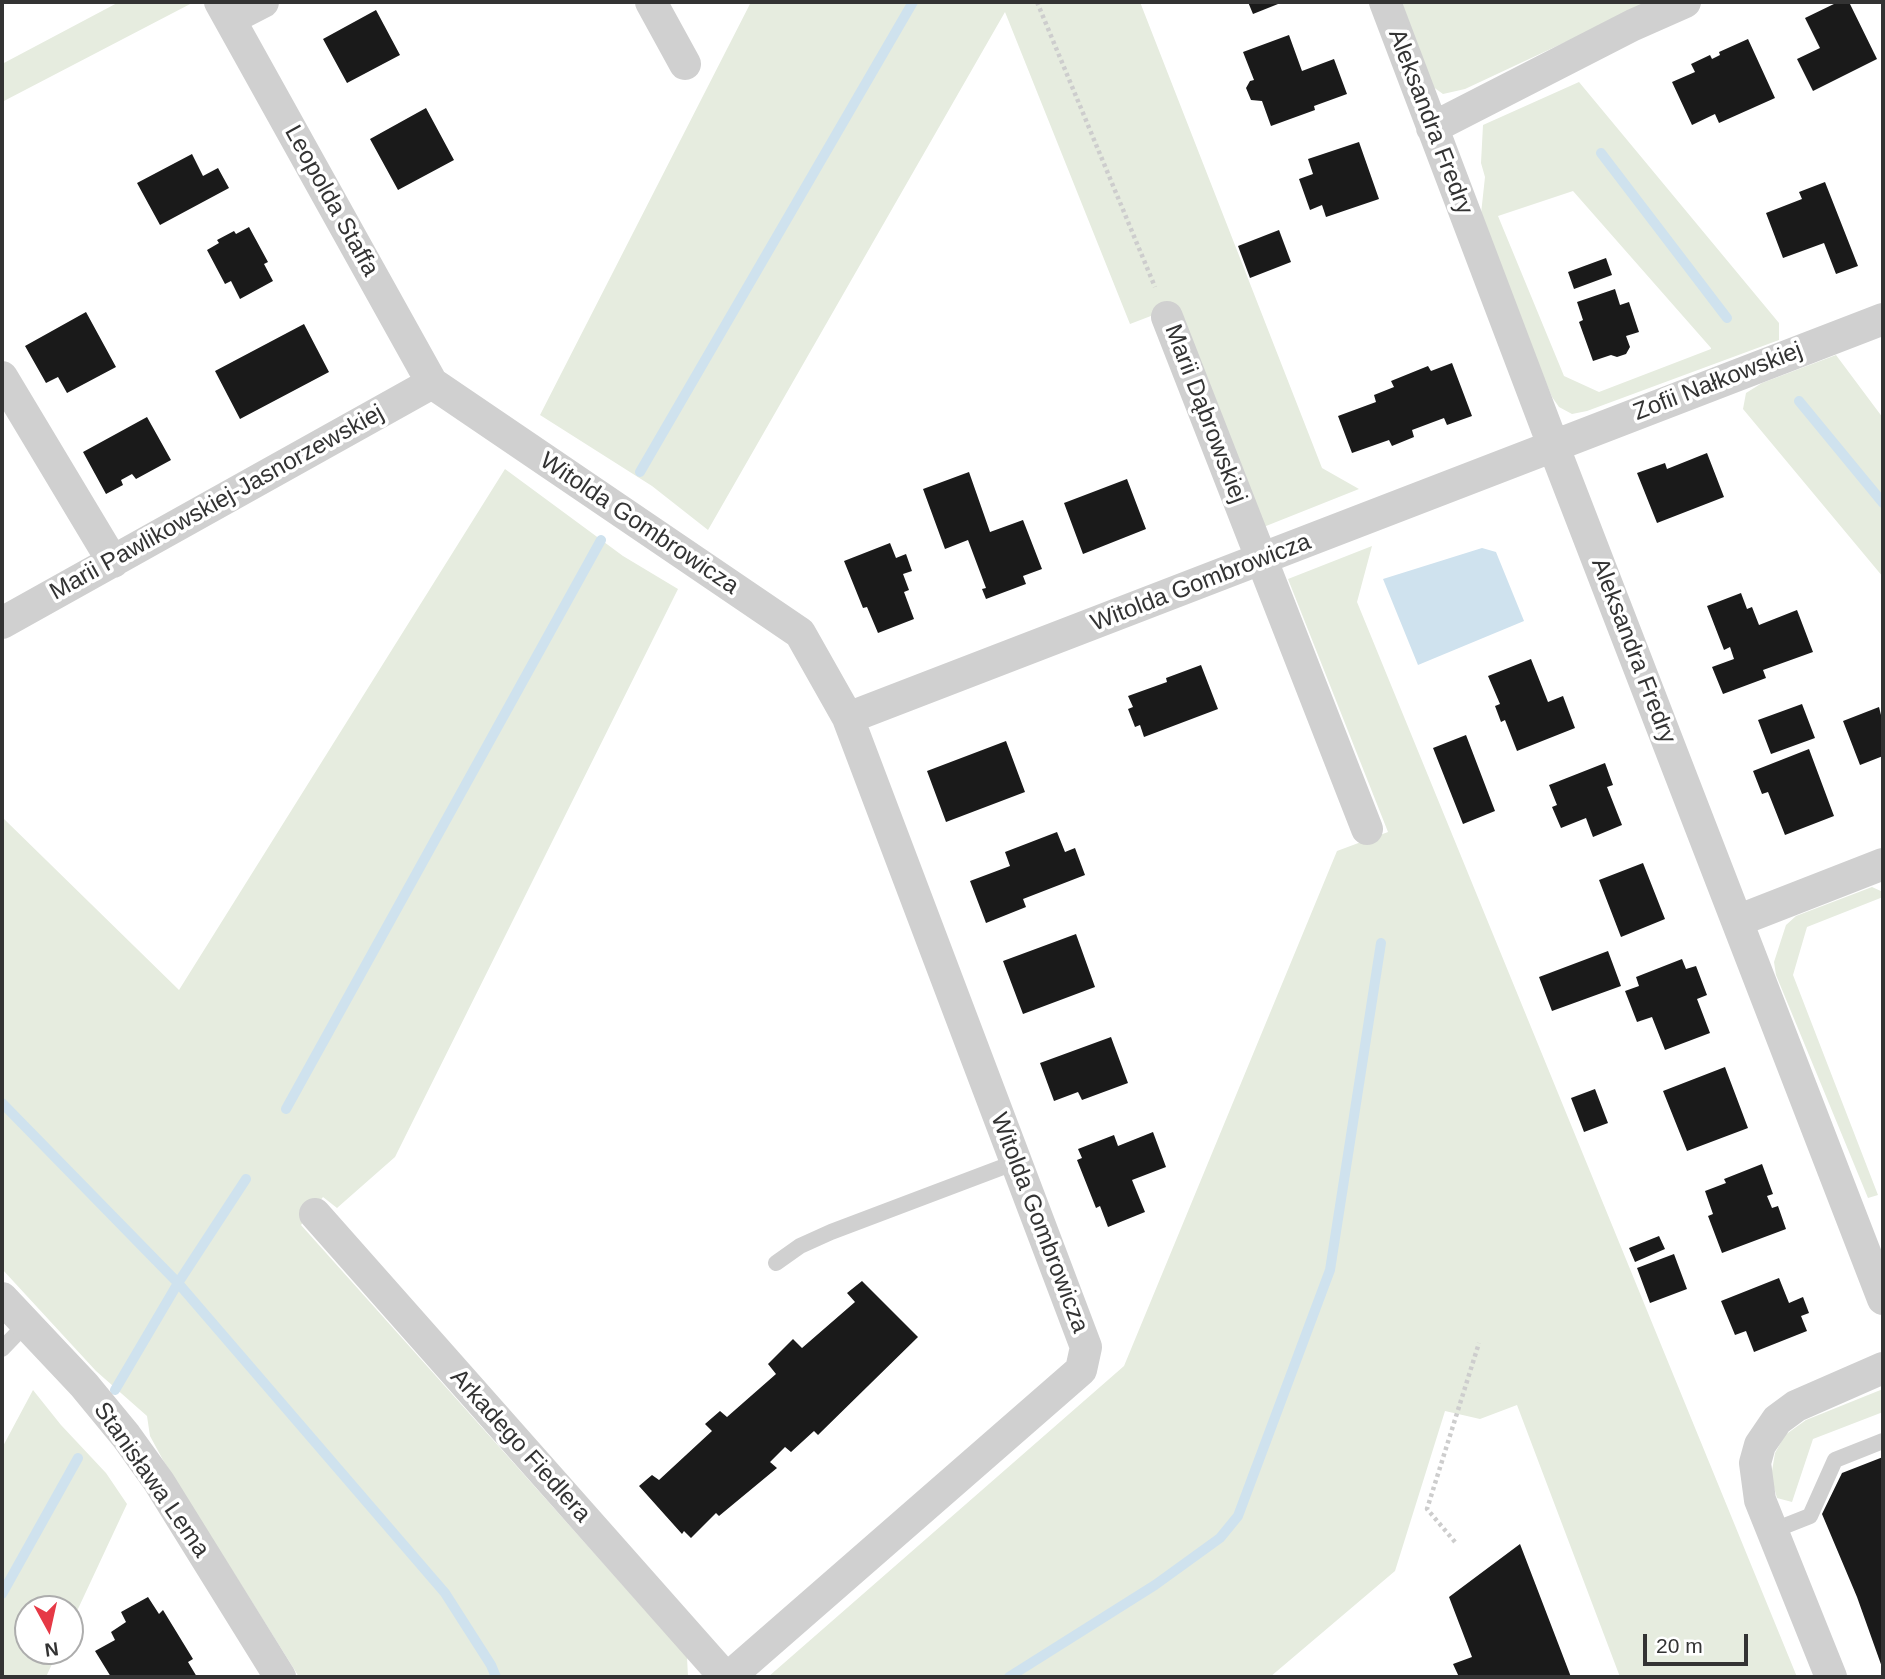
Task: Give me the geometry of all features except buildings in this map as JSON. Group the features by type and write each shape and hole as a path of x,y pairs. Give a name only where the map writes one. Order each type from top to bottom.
{"street":[{"name":"Leopolda Staffa","path":"263,2 225,10 432,383"},
{"path":"651,2 685,64"},
{"name":"Aleksandra Fredry","path":"1385,2 1883,1299"},
{"path":"1432,128 1633,25 1685,2"},
{"name":"Marii Dąbrowskiej","path":"1167,317 1367,829"},
{"name":"Zofii Nałkowskiej","path":"1553,445 1883,319"},
{"path":"2,377 113,562"},
{"name":"Marii Pawlikowskiej-Jasnorzewskiej","path":"2,623 432,383"},
{"name":"Witolda Gombrowicza","path":"432,383 800,633 848,718 1086,1347 1081,1370 727,1677"},
{"name":"Witolda Gombrowicza","path":"848,718 1261,561 1553,445"},
{"path":"1737,921 1883,864"},
{"name":"Arkadego Fiedlera","path":"314,1214 727,1677"},
{"name":"Stanisława Lema","path":"2,1298 84,1385 126,1436 159,1482 280,1677"},
{"path":"1831,1677 1760,1500 1755,1463 1766,1433 1777,1420 1796,1406 1883,1368"}],"lane":[{"path":"776,1263 800,1246 831,1232 1016,1162"},
{"path":"2,1349 26,1324"},
{"path":"1772,1531 1810,1516 1835,1460 1883,1441"}],"path":[{"name":"Marii Dąbrowskiej","path":"1037,2 1167,317"},
{"path":"1455,1542 1427,1509 1479,1343"}],"shaded area":[{"path":"119,2 194,2 2,102 2,64"},
{"path":"751,2 1140,2 1322,468 1359,489 1261,528 1177,306 1130,324 1005,12 708,530 652,486 540,415"},
{"path":"1401,2 1651,2 1465,89 1443,94 1429,84"},
{"path":"1579,82 1779,323 1779,340 1587,411 1572,414 1559,407 1552,397 1480,223 1485,177 1481,163 1483,125","holes":["1573,191 1711,348 1599,392 1564,376 1498,216"]},
{"path":"1836,355 1883,418 1883,577 1743,409 1746,393 1762,383"},
{"path":"505,469 623,556 678,589 395,1157 337,1208 323,1197 301,1225 687,1657 688,1677 299,1677 163,1460 150,1436 147,1416 96,1371 2,1269 2,817 179,990"},
{"path":"1372,546 1357,602 1797,1677 1620,1677 1517,1405 1480,1419 1445,1411 1395,1571 1270,1677 768,1677 1124,1366 1337,851 1388,832 1288,579"},
{"path":"1872,887 1883,892 1883,897 1807,927 1793,975 1878,1195 1868,1198 1776,975 1774,962 1786,925 1796,916"},
{"path":"1883,1389 1883,1412 1813,1439 1792,1502 1777,1498 1771,1477 1775,1453 1785,1435 1806,1420"},
{"path":"33,1390 106,1473 127,1504 84,1596 14,1595 14,1665 52,1665 46,1677 2,1677 2,1448"}],"water":[{"path":"1482,548 1496,552 1524,621 1418,665 1383,579"}],"waterway":[{"path":"640,472 913,2"},
{"path":"1601,153 1727,318"},
{"path":"1799,401 1883,503"},
{"path":"286,1109 601,540"},
{"path":"1009,1677 1155,1585 1220,1538 1238,1516 1330,1270 1381,943"},
{"path":"2,1103 178,1283 445,1593 496,1677"},
{"path":"115,1390 178,1283 246,1179"},
{"path":"2,1594 78,1458"}]}
